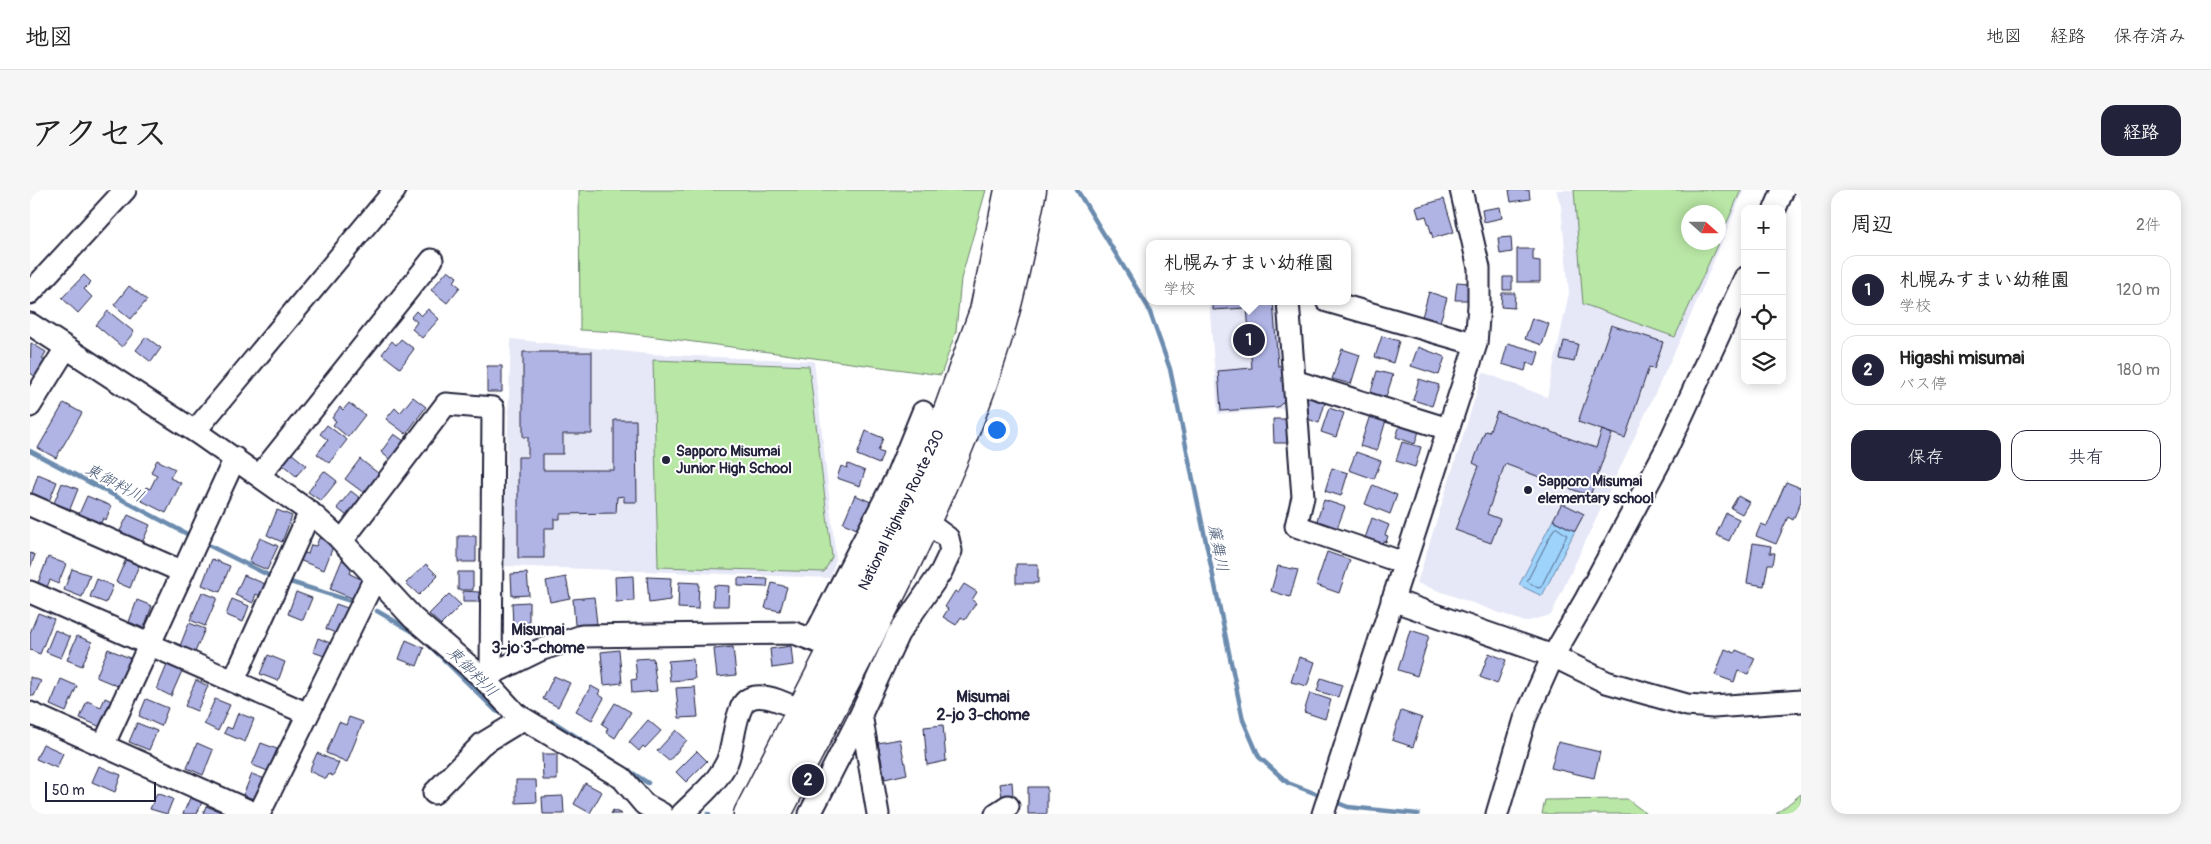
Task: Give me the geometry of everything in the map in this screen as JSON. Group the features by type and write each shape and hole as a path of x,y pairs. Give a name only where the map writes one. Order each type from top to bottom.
{"highway":[{"name":"National Highway Route 230","path":"777,814 835,648 967,424 1001,326 1023,196"},
{"name":"National Highway Route 230","path":"748,814 811,718"}],"street":[{"path":"30,293 125,190"},
{"path":"195,431 395,190"},
{"path":"1323,814 1476,344 1479,268 1461,190"},
{"path":"1777,205 1783,190"},
{"path":"260,475 432,260"},
{"path":"1498,814 1508,773 1525,720 1553,656 1591,591 1667,448 1741,287"},
{"path":"1288,305 1303,497 1296,526 1404,562"},
{"path":"1341,305 1476,344"},
{"path":"30,324 195,431 310,512 342,541 413,618 487,676 523,719 622,778 644,804 661,814"},
{"path":"30,406 66,348"},
{"path":"1294,381 1448,429"},
{"path":"342,541 446,404 493,408 487,676"},
{"path":"487,676 540,650 582,636 794,633 835,648 897,476 923,412"},
{"path":"103,746 235,458"},
{"path":"30,505 183,572"},
{"path":"234,680 310,512"},
{"path":"810,814 861,714 898,634 941,572 952,551 948,538 915,514"},
{"path":"30,713 257,814 375,578"},
{"path":"30,592 308,714"},
{"path":"1392,600 1553,656 1606,682 1687,705 1713,707 1801,701"},
{"path":"682,814 718,779 728,760 732,737 742,705 750,699 774,698 811,718"},
{"path":"861,714 878,814"},
{"path":"434,793 482,744 523,719"}],"shaded area":[{"name":"Sapporo Misumai elementary school","path":"1556,190 1744,190 1726,232 1726,205 1681,205 1681,250 1719,250 1682,336 1551,615 1525,622 1417,583 1483,372 1547,397 1569,293 1561,206"},
{"path":"1209,305 1282,305 1290,408 1218,414"},
{"name":"Sapporo Misumai Junior High School","path":"511,339 648,354 814,361 836,559 830,578 503,566"}],"green space":[{"path":"579,190 986,190 961,279 956,331 941,375 619,332 580,330"},
{"path":"1574,190 1741,190 1726,225 1726,205 1681,205 1681,250 1715,250 1675,337 1583,304"},
{"path":"653,360 809,366 832,557 824,572 658,567"},
{"path":"1801,794 1801,814 1776,814"},
{"path":"1627,799 1647,814 1542,814 1545,800"}],"water":[{"path":"1553,520 1575,531 1542,596 1519,585"}],"building":[{"path":"1509,190 1529,190 1530,199 1511,202"},
{"path":"1444,199 1454,232 1433,238 1426,216 1419,218 1416,207"},
{"path":"1500,207 1502,218 1484,222 1482,210"},
{"path":"1511,237 1512,252 1500,254 1498,238"},
{"path":"1517,249 1533,249 1533,260 1540,261 1540,282 1517,282"},
{"path":"448,270 457,277 454,282 460,287 447,303 431,290"},
{"path":"84,275 91,282 84,289 92,297 78,313 62,298"},
{"path":"1503,277 1512,277 1512,290 1503,290"},
{"path":"1457,282 1469,283 1468,300 1455,300"},
{"path":"129,286 147,300 131,319 114,305"},
{"path":"1429,292 1447,298 1438,329 1420,324"},
{"path":"1502,293 1515,293 1514,308 1501,307"},
{"path":"1213,305 1273,305 1278,366 1287,365 1289,396 1278,407 1221,411 1218,371 1252,368 1247,308 1213,310"},
{"path":"428,309 439,319 422,338 412,329 417,322 411,317 416,311 421,316"},
{"path":"108,311 134,332 122,347 96,325"},
{"path":"1532,318 1549,324 1542,345 1525,339"},
{"path":"1611,325 1663,342 1654,369 1649,367 1625,438 1578,422"},
{"path":"1382,336 1399,341 1393,363 1375,357"},
{"path":"146,337 161,348 151,362 136,350"},
{"path":"401,339 414,349 400,368 382,354 392,341 396,345"},
{"path":"1564,341 1578,344 1574,362 1560,359"},
{"path":"31,343 46,352 42,359 48,362 38,378 30,373"},
{"path":"1508,343 1539,352 1535,366 1527,363 1525,371 1502,364"},
{"path":"1418,347 1445,357 1439,375 1411,366"},
{"path":"1342,349 1360,355 1351,384 1332,379"},
{"path":"523,352 592,352 592,434 563,434 563,454 543,454 543,470 614,470 614,420 636,420 637,502 624,502 624,496 617,497 616,513 560,514 560,519 554,519 554,528 544,528 544,558 518,558 518,457 528,457 528,437 523,437"},
{"path":"487,366 502,366 502,392 487,392"},
{"path":"1377,371 1393,375 1385,400 1370,395"},
{"path":"1419,379 1439,385 1432,406 1413,400"},
{"path":"413,397 426,407 406,434 386,419 395,408 400,413"},
{"path":"1308,397 1325,403 1319,423 1302,417"},
{"path":"64,403 82,413 56,458 38,448"},
{"path":"349,403 365,415 348,437 333,425 336,421 332,418 340,407 343,410"},
{"path":"1329,408 1344,413 1336,437 1321,432"},
{"path":"1497,412 1596,448 1602,430 1612,434 1590,496 1505,464 1487,514 1500,519 1491,543 1455,530 1479,466 1473,463 1485,431 1489,432"},
{"path":"1370,415 1386,420 1377,451 1360,446"},
{"path":"1273,419 1292,419 1292,443 1274,443"},
{"path":"327,425 347,440 329,463 317,454 328,440 320,434"},
{"path":"1400,425 1419,431 1415,444 1396,437"},
{"path":"866,431 883,438 878,451 883,453 879,464 857,455"},
{"path":"394,434 407,443 393,462 381,452"},
{"path":"1402,442 1421,447 1415,467 1396,461"},
{"path":"1356,452 1381,461 1374,479 1349,470"},
{"path":"291,453 306,465 296,476 282,464"},
{"path":"360,459 383,477 368,496 345,479"},
{"path":"157,460 175,469 170,478 181,483 166,513 140,500 146,487 150,489 157,475 151,472"},
{"path":"848,464 865,471 860,486 837,478 841,466 847,468"},
{"path":"1332,468 1348,473 1341,496 1325,491"},
{"path":"324,471 337,481 321,501 308,492"},
{"path":"38,474 57,482 47,506 30,499"},
{"path":"1786,482 1801,488 1801,501 1793,520 1788,517 1776,544 1756,536 1761,524 1767,526"},
{"path":"62,483 78,489 70,509 54,503"},
{"path":"1373,485 1397,495 1390,514 1365,504"},
{"path":"351,491 365,502 352,520 337,508"},
{"path":"855,495 871,502 859,530 843,523"},
{"path":"87,496 111,506 106,520 103,518 101,523 79,514"},
{"path":"1738,496 1749,502 1742,514 1731,508"},
{"path":"1324,500 1345,507 1336,531 1315,526"},
{"path":"1562,503 1584,514 1575,531 1553,520"},
{"path":"277,510 292,516 282,542 267,535"},
{"path":"1726,513 1739,519 1729,541 1716,535"},
{"path":"128,515 150,525 142,543 119,533"},
{"path":"1372,518 1389,525 1385,535 1388,536 1386,542 1383,541 1380,550 1363,544"},
{"path":"458,536 476,536 476,562 458,562"},
{"path":"260,538 278,546 267,570 249,562"},
{"path":"319,538 334,544 324,570 299,560 302,552 308,554 311,545 316,546"},
{"path":"1753,543 1771,546 1770,553 1775,553 1773,564 1768,564 1764,586 1747,583"},
{"path":"1327,552 1350,560 1339,593 1316,585"},
{"path":"30,553 35,555 30,568"},
{"path":"48,557 66,564 58,584 50,580 47,587 38,583"},
{"path":"126,559 139,565 130,588 116,582"},
{"path":"212,559 230,566 220,592 202,585"},
{"path":"342,560 352,566 350,574 363,580 354,599 330,589"},
{"path":"426,564 438,576 419,595 406,583"},
{"path":"1016,564 1038,564 1038,583 1016,583"},
{"path":"1278,566 1298,570 1290,597 1271,591"},
{"path":"72,569 90,575 82,597 64,590"},
{"path":"458,572 473,572 473,590 458,590"},
{"path":"527,573 529,595 512,596 511,574"},
{"path":"244,575 265,584 260,596 256,594 253,603 235,595"},
{"path":"633,576 634,601 616,602 615,577"},
{"path":"566,577 570,598 550,602 546,581"},
{"path":"647,577 671,578 670,600 649,603"},
{"path":"738,578 768,579 767,587 738,586"},
{"path":"97,579 113,586 106,603 90,597"},
{"path":"679,582 699,583 698,609 678,608"},
{"path":"772,583 787,587 780,611 765,608"},
{"path":"964,584 977,592 972,600 976,603 965,620 961,617 956,625 943,617 948,609 945,607 955,591 958,593"},
{"path":"714,585 729,586 728,606 713,606"},
{"path":"463,591 479,592 479,602 463,602"},
{"path":"202,592 217,598 205,626 190,620"},
{"path":"296,592 312,598 303,620 288,614"},
{"path":"449,594 461,605 441,625 429,614"},
{"path":"594,597 597,624 575,625 573,599"},
{"path":"232,599 249,606 243,622 226,615"},
{"path":"137,600 152,606 144,628 129,622"},
{"path":"529,602 529,626 513,626 512,603"},
{"path":"336,604 350,609 340,635 326,629"},
{"path":"38,613 54,619 40,654 30,650 30,633"},
{"path":"189,623 205,629 195,652 180,646"},
{"path":"55,630 70,637 61,658 46,652"},
{"path":"1410,630 1429,636 1417,676 1398,670"},
{"path":"77,636 92,642 82,666 67,660"},
{"path":"318,638 335,645 330,658 313,652"},
{"path":"406,640 424,648 417,666 399,659"},
{"path":"791,646 793,665 772,668 770,649"},
{"path":"733,647 736,675 717,677 714,649"},
{"path":"108,649 132,659 120,687 96,677"},
{"path":"1725,649 1735,653 1736,650 1755,658 1748,674 1738,671 1734,682 1715,675"},
{"path":"619,650 622,683 604,685 601,652"},
{"path":"1489,653 1506,660 1497,684 1480,677"},
{"path":"268,655 285,662 278,681 260,674"},
{"path":"1299,657 1315,662 1307,686 1291,682"},
{"path":"653,658 657,691 632,693 631,680 637,679 635,659"},
{"path":"693,659 695,679 670,681 668,661"},
{"path":"167,665 182,671 171,696 157,689"},
{"path":"554,676 570,683 558,707 543,699"},
{"path":"30,677 41,681 34,696 30,695"},
{"path":"1321,678 1342,685 1338,697 1317,691"},
{"path":"61,679 77,686 66,712 50,705"},
{"path":"196,680 208,686 197,711 185,706"},
{"path":"591,686 600,691 598,694 604,698 592,720 576,711"},
{"path":"695,687 698,717 679,718 676,688"},
{"path":"1310,693 1331,700 1325,719 1304,712"},
{"path":"105,698 114,702 103,728 80,718 87,701 101,707"},
{"path":"146,699 168,708 161,726 139,716"},
{"path":"215,699 230,705 218,731 204,724"},
{"path":"615,703 631,712 615,738 606,732 608,728 602,724"},
{"path":"1401,711 1422,718 1413,747 1392,740"},
{"path":"238,713 254,719 245,742 224,733 227,727 232,729"},
{"path":"349,717 363,722 347,762 326,753 339,722 346,725"},
{"path":"648,720 661,731 645,748 643,746 639,751 629,742"},
{"path":"137,723 157,731 149,750 129,742"},
{"path":"943,725 946,761 927,765 924,727"},
{"path":"676,730 687,740 669,761 657,751"},
{"path":"900,739 907,774 885,779 878,743"},
{"path":"1558,742 1600,752 1594,778 1551,768"},
{"path":"197,743 213,750 203,775 187,768"},
{"path":"261,743 277,749 268,771 252,765"},
{"path":"43,744 63,753 57,768 36,759"},
{"path":"697,751 707,761 686,782 676,772"},
{"path":"317,753 339,763 333,776 329,774 326,779 309,771"},
{"path":"542,754 557,754 557,780 543,780"},
{"path":"99,766 121,775 115,792 92,782"},
{"path":"252,774 265,779 256,800 243,795"},
{"path":"516,780 536,780 537,802 516,803"},
{"path":"1012,782 1013,796 1002,797 1000,784"},
{"path":"585,783 602,792 590,813 574,804"},
{"path":"1028,787 1047,787 1047,814 1028,814"},
{"path":"157,793 173,799 167,814 150,809"},
{"path":"563,796 564,814 543,814 542,797"},
{"path":"190,798 202,802 197,814 183,814"},
{"path":"206,806 226,814 203,814"},
{"path":"613,810 622,814 611,814"}],"waterway":[{"name":"簾舞川","path":"1077,190 1146,304"},
{"name":"簾舞川","path":"1147,305 1170,369 1243,720 1259,757 1288,783 1322,796"},
{"name":"東御料川","path":"30,451 189,535"},
{"name":"東御料川","path":"208,545 268,575"},
{"name":"東御料川","path":"287,581 354,602"},
{"name":"東御料川","path":"377,611 417,634"},
{"name":"東御料川","path":"432,648 496,711 503,714"},
{"name":"東御料川","path":"552,721 648,783"},
{"name":"簾舞川","path":"1333,801 1348,807 1418,814"}],"place":[{"name":"札幌みすまい幼稚園","path":"1249,340"},
{"name":"Sapporo Misumai Junior High School","path":"666,460"},
{"name":"Sapporo Misumai elementary school","path":"1528,490"},
{"name":"Higashi misumai","path":"808,780"}],"district":[{"name":"Misumai 3-jo 3-chome","path":"538,638"},
{"name":"Misumai 2-jo 3-chome","path":"983,705"}]}
